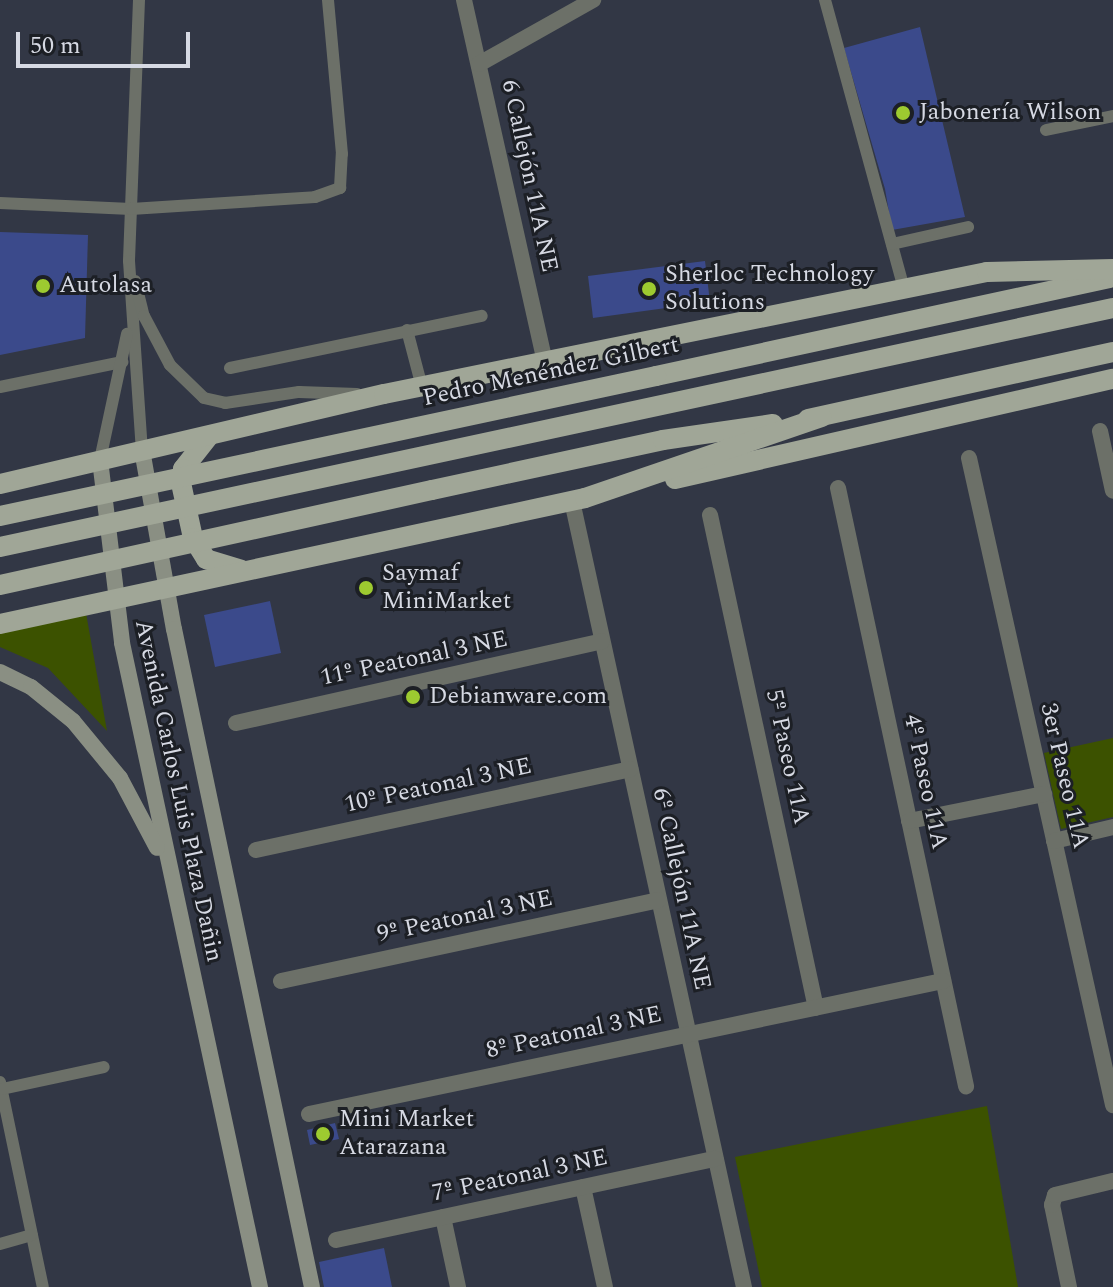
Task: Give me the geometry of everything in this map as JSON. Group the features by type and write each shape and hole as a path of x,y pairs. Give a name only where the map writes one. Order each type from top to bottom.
{"main road":[{"path":"0,484 384,394 987,272 1113,269"},
{"name":"Pedro Menéndez Gilbert","path":"0,516 1113,277"},
{"path":"0,547 1113,308"},
{"path":"0,585 663,440 821,417 1113,352"},
{"path":"0,624 578,500 1113,379"},
{"path":"578,500 821,417"},
{"path":"212,434 196,446 183,469 181,483 193,538 197,551 216,565 247,571"},
{"name":"Avenida Carlos Luis Plaza Dañin","path":"142,450 166,588 312,1287"},
{"name":"Avenida Carlos Luis Plaza Dañin","path":"100,460 114,599 170,880 260,1287"},
{"path":"0,672 54,703 96,748 139,807 170,880"}],"street":[{"name":"6 Callejón 11A NE","path":"464,0 545,362"},
{"path":"479,64 593,0"},
{"path":"1100,431 1113,491"},
{"name":"3er Paseo 11A","path":"969,458 1113,1105"},
{"name":"4º Paseo 11A","path":"838,488 966,1086"},
{"name":"6º Callejón 11A NE","path":"578,500 602,641 744,1287"},
{"name":"5º Paseo 11A","path":"710,515 816,1008"},
{"name":"11º Peatonal 3 NE","path":"236,723 602,641"},
{"name":"10º Peatonal 3 NE","path":"256,850 630,769"},
{"path":"909,821 1044,794"},
{"path":"1054,841 1113,827"},
{"name":"9º Peatonal 3 NE","path":"281,981 658,900"},
{"name":"8º Peatonal 3 NE","path":"309,1114 943,981"},
{"name":"7º Peatonal 3 NE","path":"336,1240 715,1159"},
{"path":"1069,1287 1052,1205 1055,1195 1113,1181"},
{"path":"583,1187 605,1287"},
{"path":"443,1217 458,1287"}],"lane":[{"name":"Avenida Carlos Luis Plaza Dañin","path":"139,0 129,261 142,450"},
{"path":"0,203 131,209 315,197 340,188 342,154 328,0"},
{"path":"825,0 904,289"},
{"path":"1046,130 1113,116"},
{"path":"892,244 968,227"},
{"path":"129,261 157,342 189,387 204,398 235,403 299,392 384,394"},
{"name":"Avenida Carlos Luis Plaza Dañin","path":"100,460 122,362 130,303"},
{"path":"230,368 482,316"},
{"path":"407,330 422,387"},
{"path":"0,387 122,362"},
{"path":"43,1287 1,1086 104,1067"},
{"path":"0,1244 32,1235"}],"green space":[{"path":"86,613 107,731 48,668 0,647 0,632"},
{"path":"1113,738 1113,817 1061,829 1044,753"},
{"path":"987,1106 1018,1287 762,1287 735,1157"}],"building":[{"name":"Jabonería Wilson","path":"920,27 965,217 892,230 885,189 844,48"},
{"name":"Autolasa","path":"0,232 88,235 85,338 0,355"},
{"name":"Sherloc Technology Solutions","path":"705,261 710,302 593,318 588,276"},
{"name":"Saymaf MiniMarket","path":"371,580 374,594 362,596 359,583"},
{"path":"270,601 281,653 215,667 204,615"},
{"name":"Mini Market Atarazana","path":"335,1123 339,1139 310,1145 307,1130"},
{"path":"384,1248 392,1287 324,1287 319,1262"}],"place":[{"name":"Jabonería Wilson","path":"903,113"},
{"name":"Autolasa","path":"43,286"},
{"name":"Sherloc Technology Solutions","path":"649,289"},
{"name":"Saymaf MiniMarket","path":"366,588"},
{"name":"Debianware.com","path":"413,697"},
{"name":"Mini Market Atarazana","path":"323,1134"}]}
